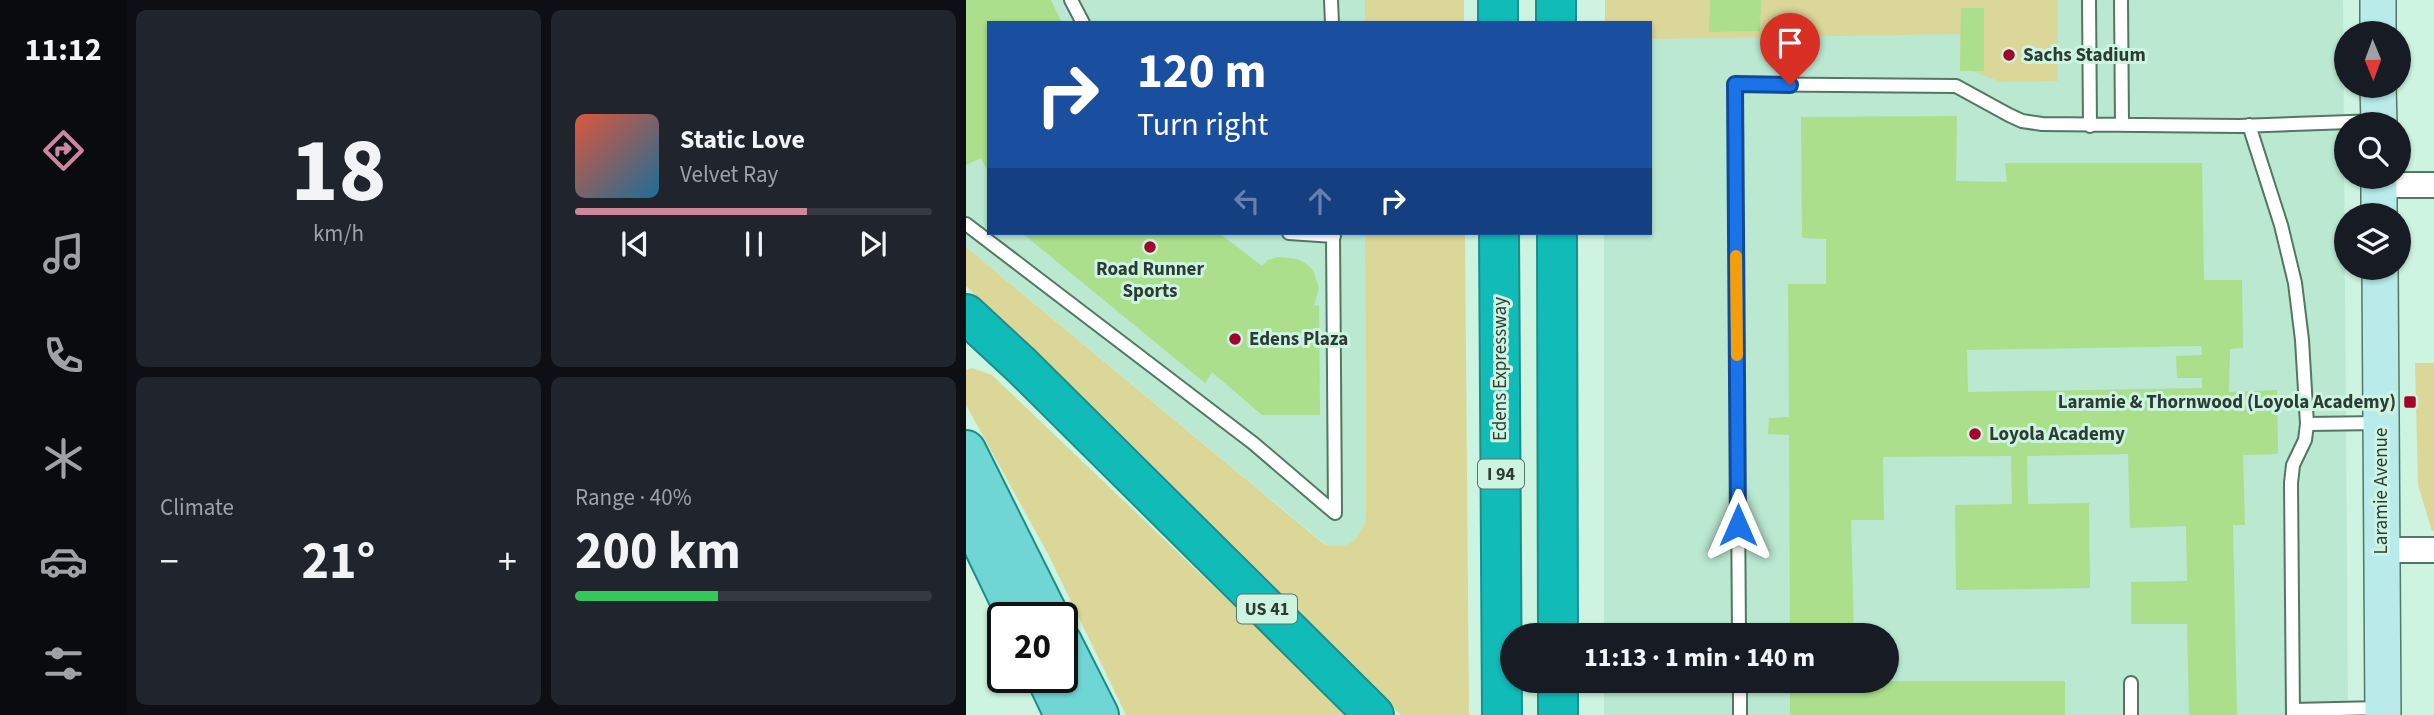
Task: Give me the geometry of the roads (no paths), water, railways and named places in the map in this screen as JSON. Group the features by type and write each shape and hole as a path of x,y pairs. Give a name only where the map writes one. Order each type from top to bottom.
{"highway":[{"path":"1498,0 1498,21"},
{"path":"1556,0 1556,21"},
{"name":"Edens Expressway","path":"1499,235 1502,715"},
{"path":"1557,235 1559,623"},
{"name":"US 41","path":"966,314 1021,365 1374,715"},
{"path":"966,353 977,351 1021,365"},
{"path":"1559,693 1559,715"}],"main road":[{"path":"966,450 1042,602"},
{"path":"966,510 1010,602"},
{"path":"1078,674 1099,715"},
{"path":"1054,693 1064,715"}],"street":[{"path":"2378,0 2378,21"},
{"path":"2379,192 2434,185"},
{"name":"Laramie Avenue","path":"2380,280 2383,711"},
{"path":"2381,550 2434,550"}],"lane":[{"path":"1071,0 1082,21"},
{"path":"1331,0 1332,21"},
{"path":"2089,0 2090,125"},
{"path":"2121,0 2122,125"},
{"path":"1739,623 1735,84 1956,86 2022,121 2042,124 2334,124"},
{"path":"2249,125 2281,225 2295,283 2302,340 2307,424 2305,440 2293,465 2291,483 2293,712 2383,711"},
{"path":"966,225 1253,443 1335,513 1334,235"},
{"path":"2307,424 2380,423"},
{"path":"2131,683 2132,715"},
{"path":"1740,693 1740,715"}],"place":[{"name":"Sachs Stadium","path":"2009,55"},
{"name":"Road Runner Sports","path":"1150,247"},
{"name":"Edens Plaza","path":"1235,339"},
{"name":"Laramie & Thornwood (Loyola Academy)","path":"2410,402"},
{"name":"Loyola Academy","path":"1975,434"}]}
